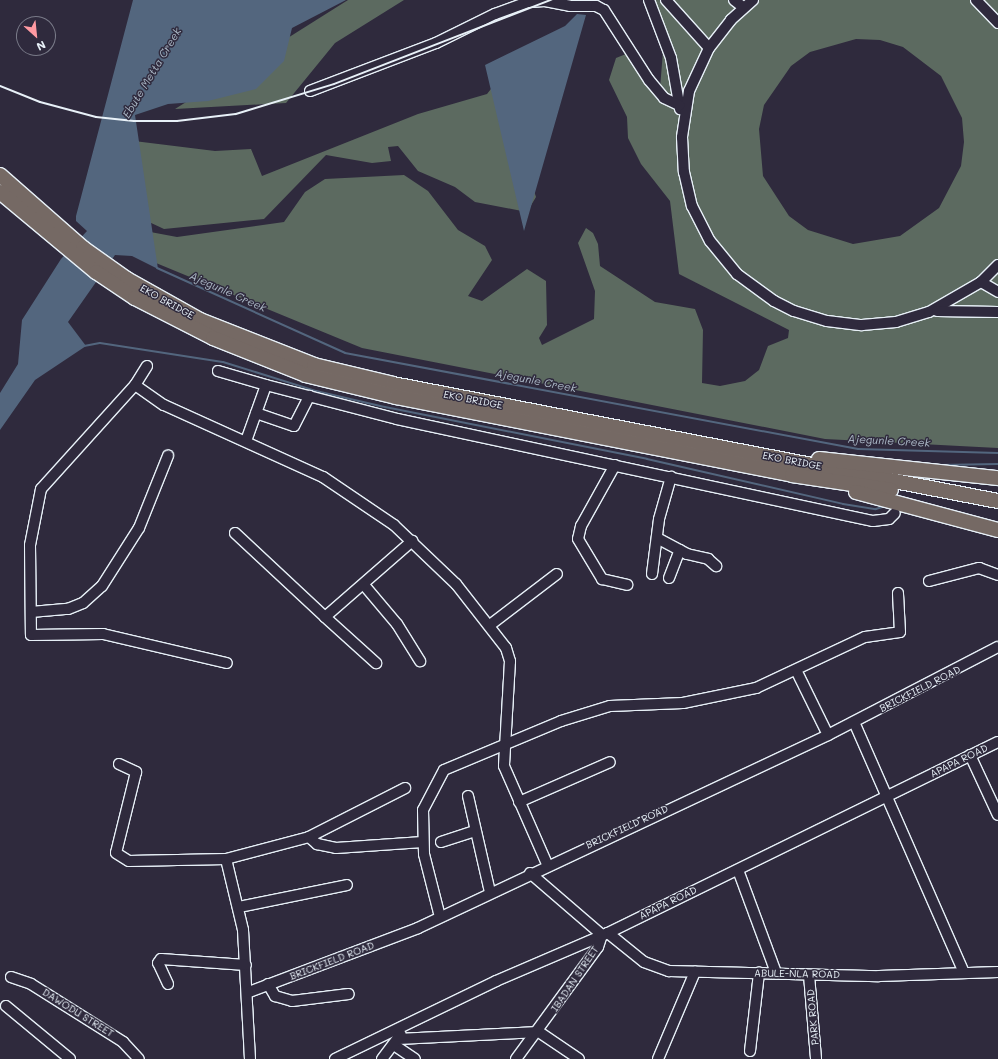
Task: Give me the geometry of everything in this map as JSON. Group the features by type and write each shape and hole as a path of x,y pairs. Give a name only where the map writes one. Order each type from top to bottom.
{"highway":[{"name":"EKO BRIDGE","path":"0,175 83,248 127,279 200,320 280,354 393,384 998,501"},
{"name":"EKO BRIDGE","path":"1,194 96,272 135,298 213,338 306,375 389,395 792,475 998,510"},
{"path":"774,457 847,461 998,478"},
{"path":"792,475 998,530"}],"street":[{"path":"649,0 670,58 679,105 684,172 696,213 721,257 755,289 794,312 827,321 874,324 929,312 998,312"},
{"path":"666,0 709,48"},
{"path":"734,0 743,7"},
{"path":"682,137 690,91 709,48 743,7 753,0"},
{"path":"976,0 998,23"},
{"path":"310,91 436,44 495,14 528,2 545,1 570,6 596,6 604,10 648,80 664,98 679,105"},
{"path":"929,312 981,282 998,265"},
{"path":"981,282 998,292"},
{"path":"147,366 135,385 41,488 30,545 31,636 103,634 187,651 227,663"},
{"path":"218,371 397,419 615,464 873,521 889,519 895,513"},
{"path":"135,385 164,405 323,477 412,541 434,560 490,625 506,648 510,661 498,749 505,772 547,864"},
{"path":"246,441 266,385"},
{"path":"256,413 294,426 309,396"},
{"path":"31,612 73,607 84,603 102,586 139,528 168,456"},
{"path":"615,464 581,526 578,539 598,575 627,585"},
{"path":"652,574 657,538 671,477"},
{"path":"235,533 376,663"},
{"path":"657,538 680,550 708,559 716,566"},
{"path":"325,617 364,585 412,541"},
{"path":"669,578 680,550"},
{"path":"929,581 979,568 998,575"},
{"path":"490,625 557,574"},
{"path":"364,585 397,624 420,661"},
{"path":"440,917 423,842 423,810 442,772 604,707 683,703 734,694 796,670 870,635 900,632 898,593"},
{"name":"BRICKFIELD ROAD","path":"249,992 440,917 547,864 828,735 998,647"},
{"path":"796,670 828,735"},
{"path":"854,722 888,796 964,973"},
{"name":"APAPA ROAD","path":"335,1059 605,934 998,742"},
{"path":"970,755 998,815"},
{"path":"519,802 610,762"},
{"path":"119,764 136,772 117,855 129,861 226,859 313,841 405,788"},
{"path":"468,796 490,892"},
{"path":"441,842 475,831"},
{"path":"313,841 352,848 423,842"},
{"path":"226,859 239,907 246,965 249,992 250,1059"},
{"path":"738,870 776,973"},
{"name":"IBADAN STREET","path":"516,1059 539,1032 598,947 605,934 530,873"},
{"path":"239,907 347,885"},
{"name":"ABULE-NLA ROAD","path":"605,934 630,953 655,967 695,972 809,975 998,972"},
{"path":"168,984 158,963 161,959 246,965"},
{"path":"658,1059 695,972"},
{"path":"750,1051 759,973"},
{"name":"PARK ROAD","path":"809,975 816,1059"},
{"name":"DAWODU STREET","path":"11,976 31,984 123,1042 139,1059"},
{"path":"268,984 275,996 292,1001 349,994"},
{"path":"6,1006 70,1059"},
{"path":"382,1059 396,1042 406,1025"},
{"path":"396,1042 539,1032 579,1059"},
{"path":"396,1042 415,1059"}],"green space":[{"path":"348,0 404,0 335,43 286,103 175,109"},
{"path":"643,0 998,0 998,448 825,439 362,348 156,263 145,231 177,237 284,222 305,192 325,179 404,175 428,191 458,230 485,246 492,260 468,296 482,301 527,269 546,281 547,325 539,338 542,345 594,319 595,291 578,243 586,228 593,233 598,244 600,266 655,302 695,309 703,330 702,383 720,386 745,381 759,370 768,346 788,338 789,330 679,274 670,201 641,164 628,138 627,117 609,80 616,58 626,54 659,101 663,51","holes":["856,39 880,40 903,47 941,76 962,118 964,142 961,166 939,208 900,236 853,244 808,230 789,216 763,176 759,129 764,105 791,66 810,52"]},
{"path":"498,80 536,197 527,212 475,202 455,187 418,171 398,146 388,147 391,161 372,163 326,155 264,219 164,229 149,222 134,141 215,151 251,149 262,176 418,114 487,94"}],"water":[{"name":"Ebute Metta Creek","path":"133,0 346,0 292,28 284,61 256,89 208,101 168,104 135,115 158,269 132,256 115,255 68,322 86,346 35,380 0,430 0,393 18,364 22,320 61,259 87,231 76,221 76,216"},
{"path":"577,14 586,15 524,231 485,65 565,26"}],"waterway":[{"name":"Ajegunle Creek","path":"157,268 345,353 858,449 998,453"},
{"path":"84,346 100,343 223,362 316,391 380,406 647,459 843,504 876,509 885,506"},
{"path":"939,465 998,464"}],"railway":[{"path":"0,86 40,102 96,117 134,121 177,121 236,114 334,84 551,0"}]}
